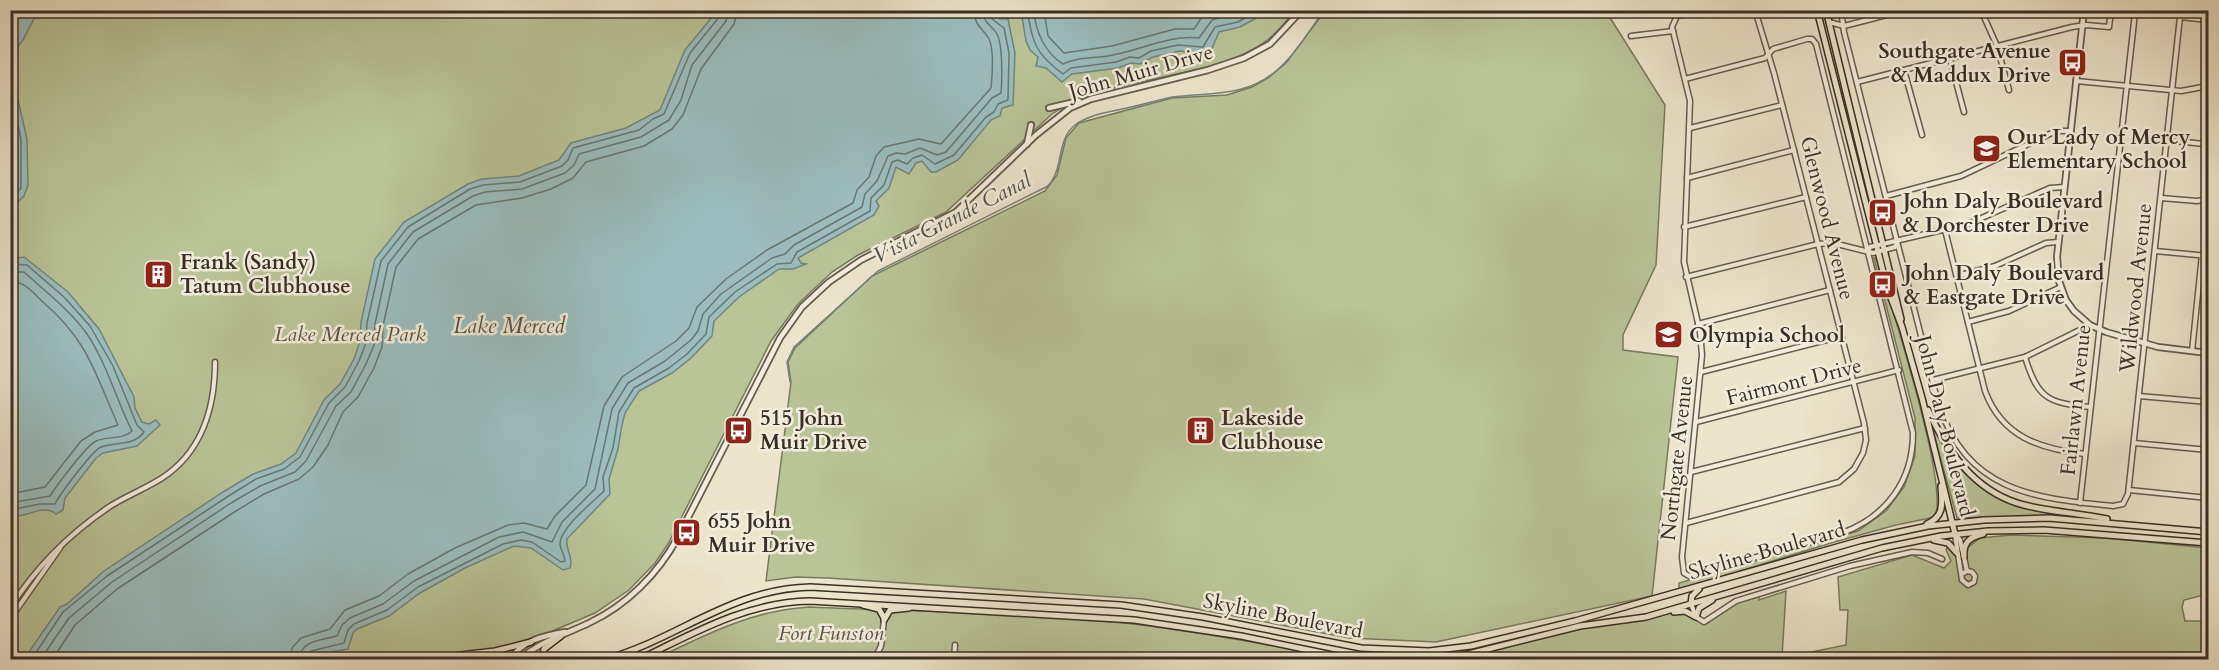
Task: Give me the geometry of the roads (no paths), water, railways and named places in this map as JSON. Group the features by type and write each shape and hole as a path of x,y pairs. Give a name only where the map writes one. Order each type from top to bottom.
{"main road":[{"name":"John Daly Boulevard","path":"1817,10 1891,299 1902,327"},
{"name":"John Daly Boulevard","path":"1826,10 1885,246 1902,327 1955,534"},
{"path":"1922,398 1953,456 1968,473 1993,491 2023,505 2132,524"},
{"path":"1901,531 1932,522 1940,514 1942,502 1939,467"},
{"name":"Skyline Boulevard","path":"602,660 738,600 801,587 1136,607 1203,616 1354,647 1402,652 1471,646 1651,601 1901,531 1953,522 2040,518 2208,532"},
{"path":"1964,557 1964,547 1971,538 2007,530"},
{"name":"Skyline Boulevard","path":"1443,660 1580,626 1657,614 1904,543 1955,534 2007,530 2071,531 2208,543"},
{"path":"1904,543 1941,540 1951,544 1957,553"},
{"path":"1651,601 1683,596 1691,604 1696,591 1726,580"},
{"path":"1657,614 1682,611 1696,616 1700,608 1718,596"},
{"name":"Skyline Boulevard","path":"638,660 726,618 759,607 801,601 1134,620 1222,633 1357,660"},
{"path":"856,603 879,609 884,620"},
{"path":"884,620 890,610 932,607"},
{"path":"547,660 543,654 544,649 561,636"},
{"path":"418,660 495,651 531,642"}],"street":[{"name":"John Muir Drive","path":"511,660 516,651 531,642 567,632 598,618 626,600 664,560 678,537 772,350 802,308 829,282 854,264 956,212 1060,114 1085,101 1244,58 1270,44 1302,10"},
{"path":"1631,36 1672,31 1672,25 1677,16 1704,10"},
{"name":"Glenwood Avenue","path":"1686,523 1839,482 1861,459 1865,446 1865,428 1842,336 1769,54 1755,10"},
{"path":"1841,10 1857,82 1933,380 1942,414 1952,434 1979,467 2022,493 2047,500 2120,506 2126,501 2129,490 2208,498"},
{"path":"1829,22 1844,26 1906,10"},
{"path":"1981,10 1997,46 2008,90"},
{"path":"2084,10 2058,242 2057,270 2061,287 2074,311 2091,325 2163,348 2208,353"},
{"path":"1857,82 2082,26 2109,27 2111,10"},
{"name":"Fairlawn Avenue","path":"2080,503 2135,13"},
{"name":"Wildwood Avenue","path":"2129,490 2180,17 2208,20"},
{"name":"Northgate Avenue","path":"1672,31 1690,100 1684,227 1686,277 1702,347 1682,562 1687,576 1842,533 1865,522 1886,506 1903,483 1913,443 1912,424 1899,370"},
{"path":"1685,79 1765,58 1773,49 1812,39 1823,69 1899,370"},
{"path":"1950,59 1964,112"},
{"path":"1904,70 1922,135"},
{"path":"2076,81 2172,91 2189,91 2208,86"},
{"path":"1049,108 1085,101"},
{"path":"1690,128 1782,105"},
{"path":"1027,144 1031,125"},
{"path":"1886,196 1961,176 2056,131 2071,130"},
{"path":"2167,140 2204,144"},
{"path":"1687,178 1794,150"},
{"path":"1686,277 1818,244 1833,243 1868,251 1975,222 2050,188 2064,187"},
{"path":"1684,227 1806,197"},
{"path":"2161,198 2197,201 2208,199"},
{"path":"1945,230 1991,404 2014,432 2044,448 2085,454"},
{"path":"1957,276 2001,264 2046,243 2058,242"},
{"path":"2155,251 2208,256"},
{"path":"2192,351 2202,255"},
{"path":"1968,322 2009,311 2061,287"},
{"path":"1698,324 1830,290"},
{"path":"1933,380 2025,357 2091,325"},
{"path":"1701,372 1842,336"},
{"path":"2025,357 2035,386 2047,398 2057,403 2090,407"},
{"path":"10,608 37,569 54,551 108,508 161,479 186,456 210,412 214,362"},
{"name":"Fairmont Drive","path":"1696,423 1899,370"},
{"path":"2139,396 2208,402"},
{"path":"1691,472 1865,428"},
{"path":"2134,443 2208,450"},
{"path":"1955,534 1964,584 1973,584 1975,575 1967,571"},
{"path":"1955,534 1960,540 1967,571"},
{"path":"10,619 60,548"},
{"path":"1691,604 1701,621 1708,621 1736,601 1850,566 1916,552 1942,559"},
{"path":"1962,574 1967,571"},
{"path":"873,660 881,646 884,620"},
{"name":"John Muir Drive","path":"519,660 567,632"},
{"path":"954,660 955,645"}],"water":[{"path":"11,10 38,11 23,40 13,52 15,68 13,78 27,139 28,185 24,196 11,208"},
{"path":"1021,10 1269,11 1240,27 1219,32 1211,51 1206,54 1180,51 1153,57 1140,64 1131,63 1118,68 1072,74 1062,82 1046,68 1036,66 1038,57 1030,50 1026,41"},
{"name":"Lake Merced","path":"717,11 996,11 1000,19 1008,19 1015,53 1013,105 1002,108 1000,116 991,120 958,160 936,172 931,172 922,161 916,163 909,174 896,167 889,188 876,201 879,206 874,215 798,258 801,263 806,264 793,269 779,269 739,297 714,321 712,336 691,358 672,373 639,391 625,413 609,479 610,494 567,539 571,560 570,568 563,570 531,548 514,546 465,568 420,593 389,616 357,629 353,633 348,649 319,654 306,659 24,659 60,607 67,604 104,571 223,492 253,474 281,464 296,453 324,400 340,384 354,359 360,341 361,322 375,259 404,222 468,184 482,179 519,176 559,160 571,143 626,128 660,110 685,50"},
{"path":"24,257 68,292 99,329 134,397 135,408 142,422 149,424 156,420 160,425 137,446 103,453 96,458 65,498 63,510 56,514 45,510 10,516 10,259"}],"waterway":[{"name":"Vista Grande Canal","path":"790,382 787,362 794,347 878,271 1048,186 1056,171 1065,138 1075,125 1093,116 1166,98 1239,90 1264,80 1290,57 1324,10"}],"place":[{"name":"Southgate Avenue & Maddux Drive","path":"2072,63"},
{"name":"Our Lady of Mercy Elementary School","path":"1986,149"},
{"name":"John Daly Boulevard & Dorchester Drive","path":"1882,213"},
{"name":"Frank (Sandy) Tatum Clubhouse","path":"159,274"},
{"name":"John Daly Boulevard & Eastgate Drive","path":"1883,285"},
{"name":"Olympia School","path":"1668,335"},
{"name":"515 John Muir Drive","path":"739,430"},
{"name":"Lakeside Clubhouse","path":"1200,430"},
{"name":"655 John Muir Drive","path":"687,533"}],"park label":[{"name":"Lake Merced Park","path":"350,334"},
{"name":"Fort Funston","path":"831,633"}]}
